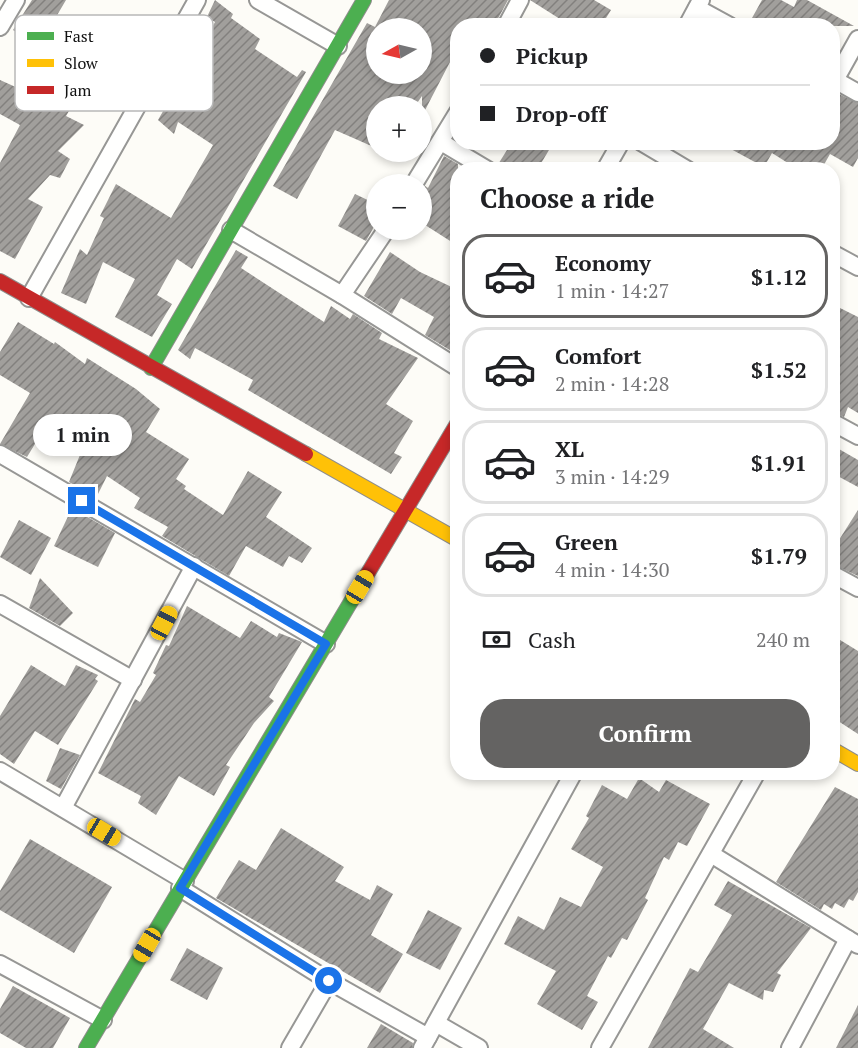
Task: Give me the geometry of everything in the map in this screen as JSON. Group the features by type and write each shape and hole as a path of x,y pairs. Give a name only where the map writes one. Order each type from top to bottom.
{"street":[{"path":"0,27 16,0"},
{"path":"189,15 197,0"},
{"path":"258,0 338,46"},
{"path":"151,368 364,0"},
{"path":"510,18 520,0"},
{"path":"691,18 699,4 719,18"},
{"path":"840,69 858,39"},
{"path":"840,84 858,93"},
{"path":"29,298 134,111"},
{"path":"420,174 450,126"},
{"path":"441,142 450,147"},
{"path":"454,150 475,162"},
{"path":"654,150 675,162"},
{"path":"231,230 342,295 450,363"},
{"path":"342,295 379,240"},
{"path":"840,257 858,267"},
{"path":"0,281 450,536"},
{"path":"840,426 858,436"},
{"path":"86,1048 450,436"},
{"path":"0,454 326,644"},
{"path":"63,808 194,567"},
{"path":"840,578 858,588"},
{"path":"0,604 133,680"},
{"path":"840,754 858,764"},
{"path":"0,771 183,884 329,981 428,1036 480,1048"},
{"path":"428,1036 570,780"},
{"path":"600,1048 753,780"},
{"path":"711,854 853,942 790,1048"},
{"path":"0,964 103,1020"},
{"path":"290,1048 329,981"}],"building":[{"path":"32,0 66,0 57,15 22,15"},
{"path":"215,0 233,14 231,18 260,39 255,49 297,77 302,70 306,72 192,269 177,259 157,295 172,304 152,337 115,317 135,279 103,262 86,304 61,293 80,249 87,255 104,218 100,216 116,184 171,218 213,145 178,122 174,134 158,120 163,111 213,111 213,26 215,22 213,15 208,15"},
{"path":"389,0 508,0 498,18 450,18 450,62 432,97 366,96 366,144 335,130 297,199 273,186 366,25 366,84 432,84 432,18 380,18"},
{"path":"530,0 594,0 611,10 606,18 558,18"},
{"path":"762,0 781,0 794,7 797,0 807,0 840,18 752,18"},
{"path":"840,18 854,26 840,26"},
{"path":"0,80 15,87 15,111 69,111 66,116 84,125 58,151 70,159 60,178 50,175 28,199 43,207 15,259 0,251 0,163 20,125 0,114"},
{"path":"840,95 858,103 858,158 853,167 830,154 826,162 786,162 772,153 767,162 755,162 733,150 840,150"},
{"path":"507,150 549,150 542,162 500,162"},
{"path":"444,156 454,162 450,162 450,241 432,229 432,180"},
{"path":"355,194 366,199 366,241 338,226"},
{"path":"236,250 248,257 241,268 324,322 331,306 350,319 353,314 382,333 379,339 418,358 386,404 413,421 394,453 402,457 391,474 248,390 253,380 195,348 190,359 178,350"},
{"path":"390,252 420,272 450,286 450,350 425,335 434,317 401,298 392,314 364,296"},
{"path":"840,308 858,317 858,413 848,407 844,417 840,415"},
{"path":"18,322 54,344 55,342 85,364 87,358 136,389 160,409 146,432 189,459 176,479 186,486 184,489 223,515 248,471 282,492 266,517 312,548 302,563 289,556 283,567 246,546 229,576 162,536 168,527 134,508 140,498 107,476 96,498 69,482 84,445 49,421 27,457 0,444 30,393 0,375 0,352"},
{"path":"840,450 858,460 858,487 840,477"},
{"path":"72,508 115,533 98,567 54,546"},
{"path":"858,510 858,576 840,568 840,538"},
{"path":"19,520 51,538 31,575 0,557"},
{"path":"40,578 73,613 60,626 29,608"},
{"path":"187,606 240,638 251,621 277,637 279,633 302,642 269,697 274,701 254,723 226,765 230,767 214,796 179,776 156,815 138,803 141,796 98,773 135,699 140,702 156,675 153,673 166,645 169,646"},
{"path":"840,640 858,651 858,734 840,722"},
{"path":"31,665 65,686 76,665 98,675 95,679 98,681 58,745 35,731 14,764 0,754 0,716"},
{"path":"60,748 80,755 61,789 46,781"},
{"path":"638,780 642,780 659,792 666,780 710,804 687,846 678,842 669,860 664,857 645,898 648,900 627,940 622,938 611,958 608,956 587,996 598,1002 582,1030 537,1004 556,971 504,944 518,916 544,930 560,897 581,907 603,867 571,849 589,818 586,816 602,785 627,799"},
{"path":"835,787 858,799 858,892 853,901 849,899 844,908 835,903 832,909 824,904 821,910 776,882"},
{"path":"281,828 344,867 335,881 370,900 377,885 393,894 371,935 403,954 380,993 216,898 239,860 256,870"},
{"path":"30,839 112,887 74,953 0,910 0,891"},
{"path":"728,881 811,928 777,973 781,975 773,992 764,990 763,1000 729,983 703,1029 734,1048 648,1048 690,968 698,972 732,915 714,905"},
{"path":"428,910 462,928 440,970 406,953"},
{"path":"187,948 223,968 207,1000 170,980"},
{"path":"13,986 70,1018 53,1048 26,1048 0,1033 0,1009"},
{"path":"858,1005 858,1048 836,1048"},
{"path":"381,1024 413,1043 412,1048 367,1048"}],"traffic: fast":[{"path":"151,368 364,0"},
{"path":"86,1048 359,588"}],"traffic: slow":[{"path":"306,454 450,535"},
{"path":"840,754 858,764"}],"traffic: jam":[{"path":"0,281 306,454"},
{"path":"359,588 450,435"}],"route":[{"path":"82,501 326,644 180,888 329,981"}]}
